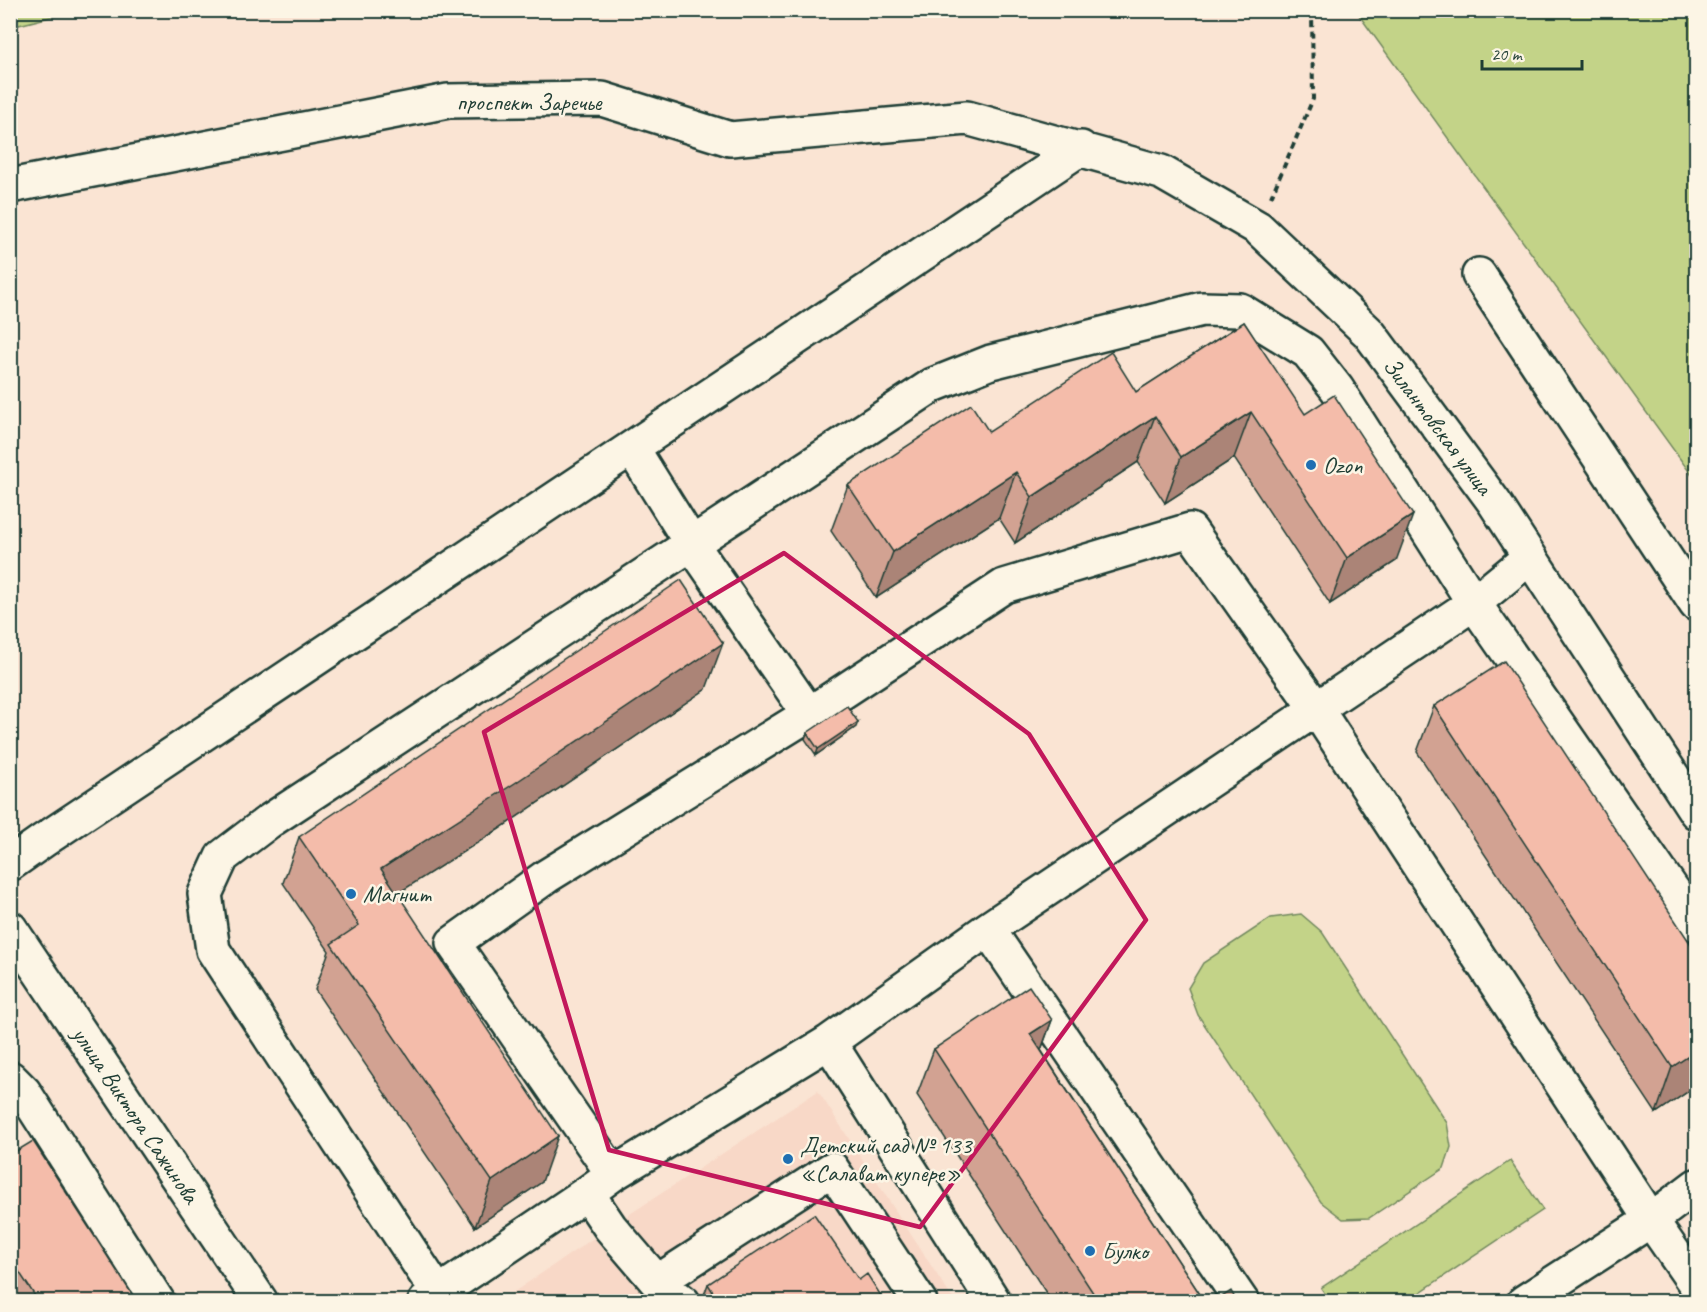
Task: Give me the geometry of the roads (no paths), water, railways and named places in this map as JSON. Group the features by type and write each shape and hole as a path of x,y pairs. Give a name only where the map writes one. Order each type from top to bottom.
{"street":[{"name":"проспект Заречье","path":"10,186 448,100 602,99 730,139 967,118 1081,148"},
{"name":"Зилантовская улица","path":"1081,148 1161,172 1258,228 1369,333 1494,502 1696,812"},
{"path":"10,864 1081,148"},
{"path":"1479,275 1696,604"},
{"path":"1530,557 1474,603 988,929 829,1042 613,1174 587,1194 431,1297 213,950 205,894 222,857 268,822 933,385 991,362 1202,309 1240,310 1308,352 1337,389 1474,603 1696,924"},
{"path":"632,448 691,543 809,714"},
{"path":"613,1174 453,943 547,876 809,714 1004,586 1190,530 1317,710 1651,1220 1696,1285"},
{"name":"улица Виктора Сажинова","path":"10,928 261,1302"},
{"path":"988,929 1242,1302"},
{"path":"829,1042 994,1302"},
{"path":"10,1078 24,1092 158,1302"},
{"path":"657,1282 832,1169 920,1302"},
{"path":"1524,1302 1651,1220 1696,1186"},
{"path":"587,1194 610,1227 657,1282 683,1302"}],"place":[{"name":"Ozon","path":"1311,465"},
{"name":"Магнит","path":"351,894"},
{"name":"Детский сад № 133 «Салават купере»","path":"788,1159"},
{"name":"Булко","path":"1090,1251"}]}
